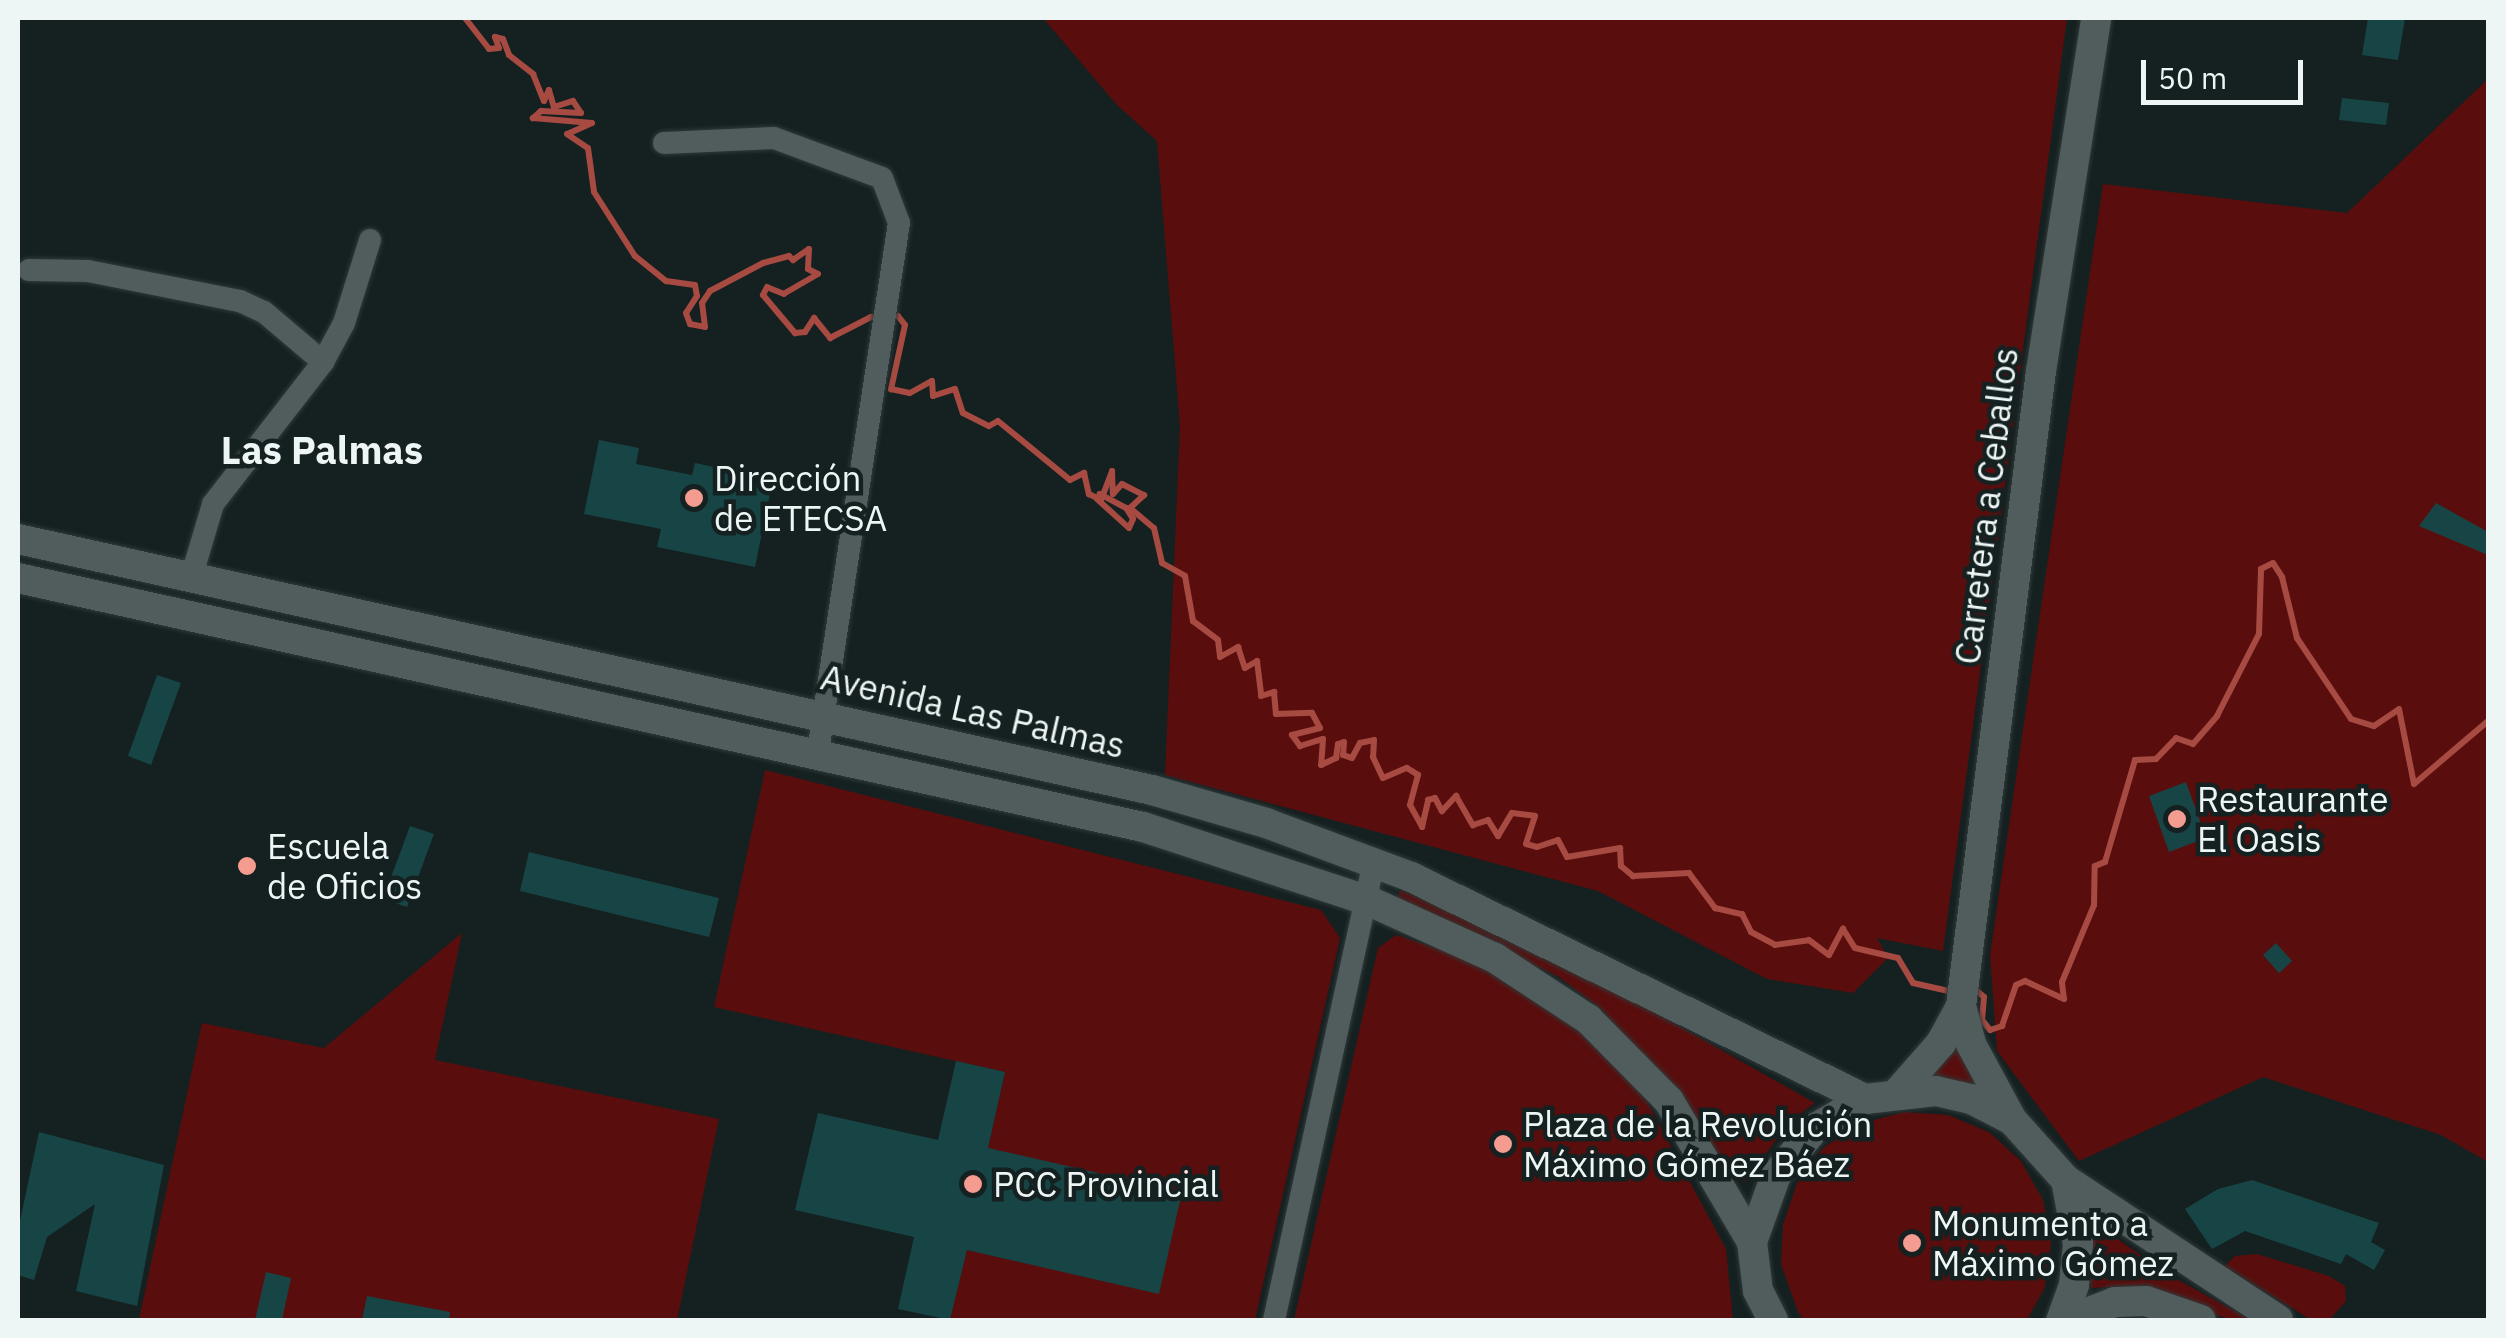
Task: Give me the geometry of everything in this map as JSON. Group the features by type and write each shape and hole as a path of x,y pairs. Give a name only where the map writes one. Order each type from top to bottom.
{"street":[{"name":"Carretera a Ceballos","path":"1899,1091 1942,1043 1961,1006 2041,371 2096,18"},
{"path":"664,143 774,138 882,178 899,224 890,298 862,434 857,529 818,752"},
{"path":"191,578 213,504 323,362 344,323 370,240"},
{"path":"28,270 88,271 240,302 264,312 323,362"},
{"name":"Avenida Las Palmas","path":"18,539 1152,790 1374,861 1865,1099"},
{"path":"18,578 1144,827 1367,900 1496,958 1588,1019 1669,1101 1752,1242"},
{"path":"414,667 421,631"},
{"path":"1274,1320 1374,861"},
{"name":"Carretera a Ceballos","path":"1961,1006 1971,1044 2012,1120"},
{"path":"1774,1320 1757,1306 1752,1242 1776,1175 1814,1128 1865,1099 1899,1091 1972,1099 2012,1120 2066,1180 2278,1320"},
{"path":"2061,1320 2074,1286 2078,1244 2066,1180"},
{"path":"2069,1320 2115,1302 2146,1301 2201,1320"}],"shaded area":[{"path":"1043,18 2067,18 1943,951 1877,938 1888,958 1853,993 1767,979 1598,891 1165,775 1180,426 1157,141 1117,105"},
{"path":"2488,79 2488,1162 2441,1135 2263,1077 2079,1161 1997,1051 1990,955 2103,184 2347,213"},
{"name":"PCC Provincial","path":"765,770 1321,910 1340,938 1255,1320 950,1320 967,1250 1158,1293 988,1148 1005,1072 714,1007"},
{"path":"1400,890 1560,959 1815,1103 1790,1121 1745,1182 1728,1179 1679,1094 1601,1009 1559,977 1398,899"},
{"path":"462,933 435,1060 719,1119 677,1320 139,1320 202,1023 324,1048"},
{"name":"Plaza de la Revolución Máximo Gómez Báez","path":"1396,935 1478,962 1592,1038 1647,1102 1726,1249 1733,1320 1294,1320 1378,948"},
{"path":"1958,1030 1975,1084 1930,1077"},
{"path":"1904,1112 1948,1115 1989,1132 2021,1161 2043,1200 2051,1243 2045,1287 2027,1320 1804,1320 1798,1312 1781,1264 1783,1225 1797,1183 1824,1147 1862,1123"},
{"path":"2089,1219 2169,1275 2251,1320 2231,1320 2131,1286 2091,1288"},
{"path":"2257,1254 2329,1276 2345,1286 2346,1301 2329,1320 2311,1320 2225,1266 2235,1256"}],"building":[{"path":"2368,18 2405,18 2398,60 2362,55"},
{"path":"2342,98 2389,103 2386,125 2339,120"},
{"path":"599,440 639,448 636,464 692,475 695,463 773,479 755,567 657,547 661,529 584,514"},
{"path":"2436,503 2488,532 2488,555 2419,526"},
{"path":"157,675 181,683 151,765 128,756"},
{"path":"2186,782 2206,838 2169,852 2149,796"},
{"path":"410,826 434,834 407,907 383,899"},
{"path":"529,852 719,898 709,937 520,891"},
{"path":"2276,943 2292,961 2279,973 2263,955"},
{"name":"PCC Provincial","path":"956,1061 1005,1072 988,1148 1182,1192 1159,1294 967,1250 950,1320 898,1309 914,1237 795,1210 818,1113 938,1140"},
{"path":"39,1132 164,1165 137,1306 76,1291 95,1204 47,1237 34,1280 18,1275 18,1230"},
{"path":"2252,1180 2379,1223 2371,1242 2385,1250 2374,1270 2346,1254 2341,1264 2245,1231 2212,1249 2185,1209 2218,1189"},
{"path":"266,1272 291,1278 282,1320 255,1320"},
{"path":"367,1296 450,1312 449,1320 362,1320"}],"waterway":[{"path":"465,18 489,49 499,48 495,37 503,39 509,55 533,74 544,101 549,90 554,107 573,101 581,113 541,111 533,118 592,123 567,134 588,148 594,192 635,256 666,281 695,285 697,296 686,313 690,324 705,327 702,303 710,291 763,263 789,256 793,260 809,249 808,269 818,274 784,294 767,287 763,295 795,333 805,332 814,318 830,338 871,317 898,316 905,325 891,389 910,393 932,381 933,396 955,389 963,413 989,426 998,421 1070,480 1084,473 1089,494 1101,500 1112,471 1113,494 1122,484 1144,495 1130,508 1154,528 1162,563 1185,576 1193,621 1218,640 1220,657 1238,647 1245,668 1257,661 1261,696 1274,692 1276,714 1312,713 1320,728 1292,735 1300,746 1323,739 1321,765 1336,758 1338,744 1344,742 1343,755 1352,758 1360,743 1374,740 1373,757 1383,778 1407,768 1418,775 1410,805 1422,827 1428,800 1435,798 1442,811 1456,796 1473,825 1488,820 1498,836 1512,813 1535,816 1526,844 1537,847 1558,840 1567,857 1620,848 1621,866 1633,876 1689,873 1715,908 1742,914 1751,932 1775,945 1809,940 1829,955 1843,929 1855,948 1898,958 1913,983 1953,992"},
{"path":"1097,499 1129,528 1133,519 1126,508 1100,494"},
{"path":"1974,988 1984,997 1982,1020 1990,1030 2002,1026 2016,985 2025,981 2064,999 2062,982 2094,905 2095,866 2105,862 2135,760 2156,759 2176,738 2193,744 2217,716 2259,634 2261,569 2273,563 2282,577 2297,638 2351,719 2374,726 2399,709 2414,784 2488,721"}],"place":[{"name":"Dirección de ETECSA","path":"694,498"},
{"name":"Restaurante El Oasis","path":"2177,819"},
{"name":"Escuela de Oficios","path":"247,866"},
{"name":"Plaza de la Revolución Máximo Gómez Báez","path":"1503,1144"},
{"name":"PCC Provincial","path":"973,1184"},
{"name":"Monumento a Máximo Gómez","path":"1912,1243"}],"district":[{"name":"Las Palmas","path":"322,450"}]}
